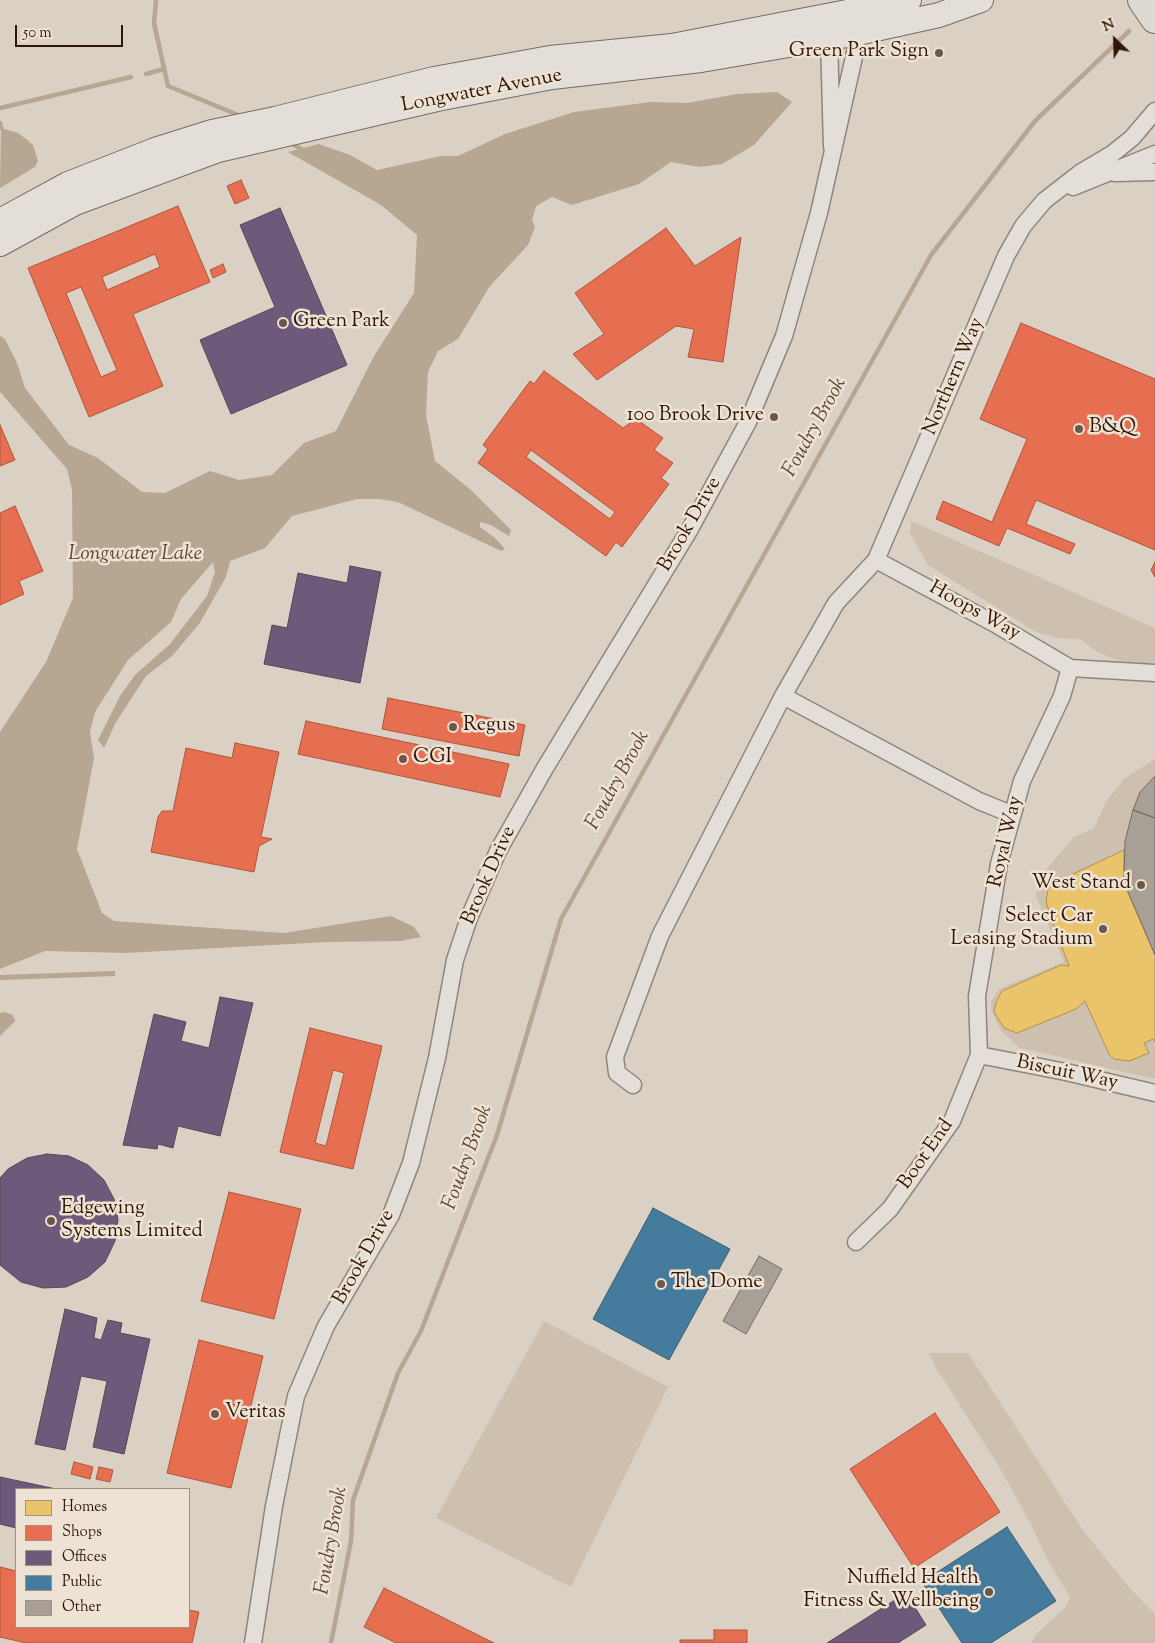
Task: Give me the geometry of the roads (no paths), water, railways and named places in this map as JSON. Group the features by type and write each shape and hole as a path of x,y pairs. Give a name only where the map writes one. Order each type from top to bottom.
{"highway":[{"path":"1142,0 1155,19"}],"street":[{"name":"Longwater Avenue","path":"0,221 68,184 155,150 212,132 275,119 434,79 550,58 672,46 836,16 909,0"},
{"name":"Longwater Avenue","path":"0,244 75,203 193,158 254,142 437,99 552,77 701,60 828,39 939,15 981,0"},
{"path":"836,16 853,34"},
{"name":"Brook Drive","path":"832,147 831,72 828,39 836,16"},
{"name":"Brook Drive","path":"253,1643 274,1506 296,1396 310,1359 326,1326 391,1215 411,1163 437,1058 456,960 469,918 498,850 544,768 685,537 748,422 784,336 811,245 832,147 851,74 856,48 853,34"},
{"name":"Northern Way","path":"633,1085 617,1073 615,1057 647,968 675,905 783,696 836,603 876,560 1006,256 1023,226 1044,201 1080,173 1112,154 1132,138 1155,111"},
{"name":"Northern Way","path":"1044,201 1155,154"},
{"name":"Northern Way","path":"1108,173 1143,174 1155,172"},
{"name":"Hoops Way","path":"876,560 998,625 1070,668"},
{"path":"1070,668 1155,673"},
{"name":"Royal Way","path":"979,1055 977,996 999,864 1011,814 1022,781 1062,696 1070,668"},
{"path":"783,696 979,801 1011,814"},
{"name":"Biscuit Way","path":"979,1055 1066,1072 1155,1094"},
{"name":"Boot End","path":"856,1242 890,1209 952,1121 979,1055"}],"water":[{"name":"Longwater Lake","path":"777,92 792,102 754,145 722,164 699,167 671,162 639,184 572,205 552,197 536,206 532,220 535,227 528,245 490,286 458,339 438,351 428,372 426,415 435,461 471,490 511,530 509,536 491,525 480,522 480,527 495,538 505,549 501,551 398,502 379,499 357,499 292,516 265,548 230,561 226,577 199,624 172,656 146,676 116,722 104,748 98,740 120,696 135,675 170,644 207,596 215,572 213,562 181,599 171,622 128,660 95,712 90,732 94,758 77,849 102,913 114,921 284,933 391,916 414,927 421,937 401,941 327,942 126,953 45,951 0,969 0,732 46,662 73,598 72,490 67,469 0,392 0,336 5,339 17,363 25,388 69,445 98,458 142,492 165,493 210,471 239,480 272,475 304,443 336,431 374,356 414,293 417,235 381,205 288,152 319,144 350,155 377,170 441,156 458,156 505,134 574,112 651,102 687,103 737,94"},
{"path":"1,128 18,133 33,145 38,161 35,167 0,188"},
{"path":"115,971 115,976 0,980 0,975"},
{"path":"5,1012 13,1015 15,1021 0,1036 0,1013"}],"waterway":[{"path":"156,0 154,23 168,86 243,117"},
{"name":"Foudry Brook","path":"331,1643 351,1541 353,1500 398,1373 421,1331 497,1135 561,919 931,255 1035,121 1129,31"},
{"path":"146,74 164,69"},
{"path":"0,108 131,77"},
{"path":"0,123 1,128"},
{"path":"289,142 301,149"}],"place":[{"name":"Green Park Sign","path":"939,53"},
{"name":"Green Park","path":"283,323"},
{"name":"100 Brook Drive","path":"774,417"},
{"name":"B&Q","path":"1079,429"},
{"name":"Regus","path":"453,727"},
{"name":"CGI","path":"403,759"},
{"name":"West Stand","path":"1141,885"},
{"name":"Select Car Leasing Stadium","path":"1103,929"},
{"name":"Edgewing Systems Limited","path":"51,1221"},
{"name":"The Dome","path":"661,1284"},
{"name":"Veritas","path":"215,1414"},
{"name":"Nuffield Health Fitness & Wellbeing","path":"989,1592"}]}
